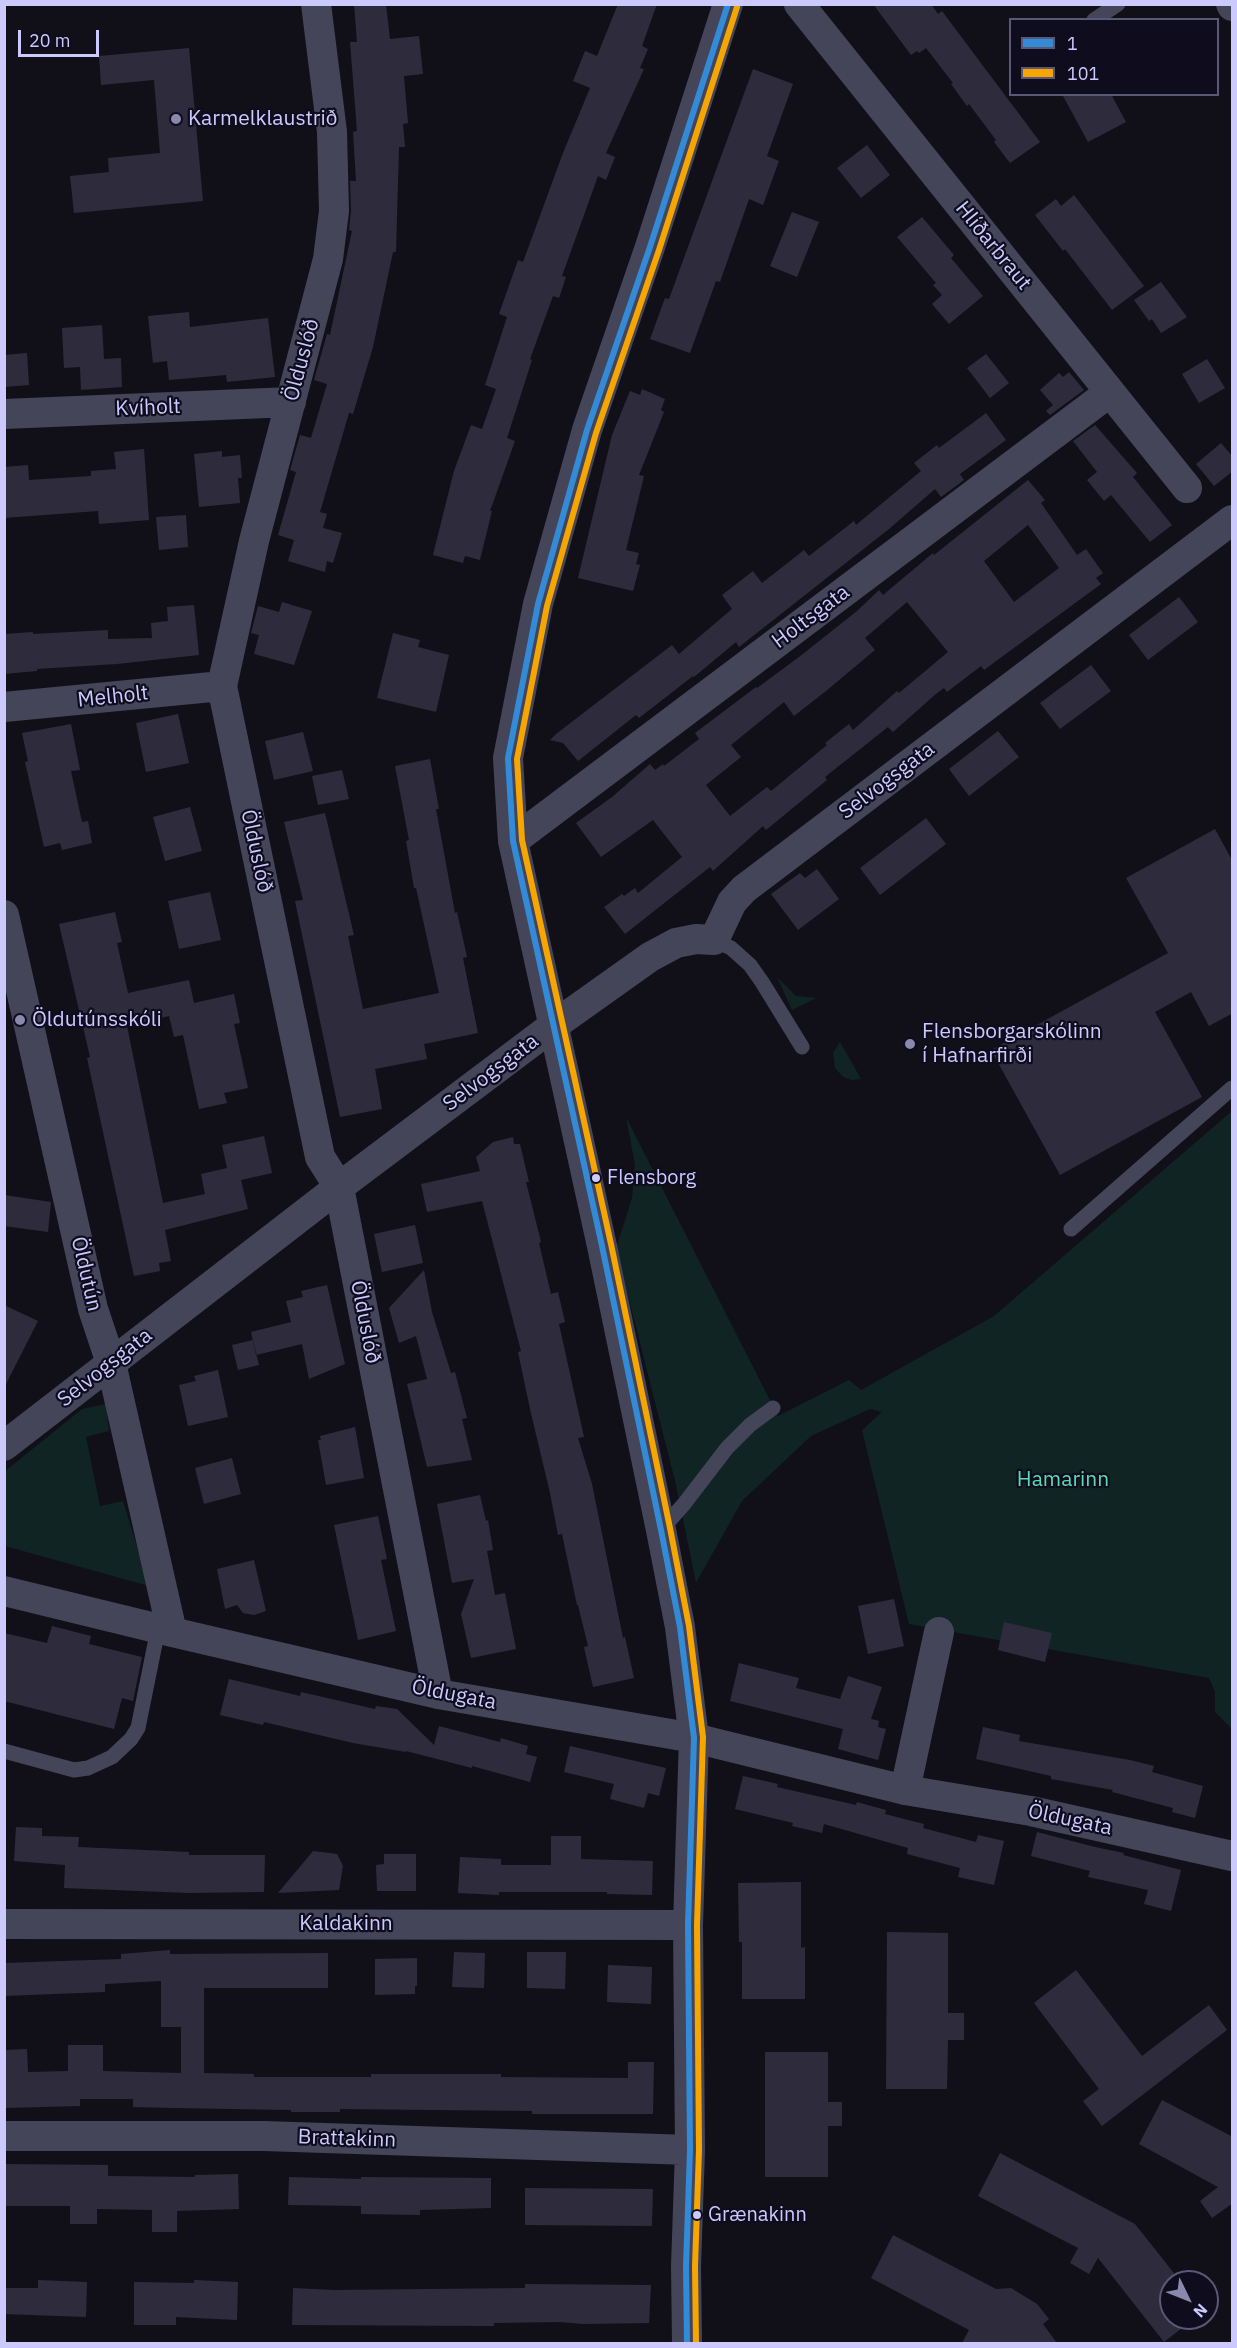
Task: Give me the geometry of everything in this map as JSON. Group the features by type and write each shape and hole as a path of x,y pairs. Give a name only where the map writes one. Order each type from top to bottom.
{"street":[{"name":"Ölduslóð","path":"316,4 332,132 334,211 328,259 254,541 222,686 320,1157 339,1187 438,1694"},
{"path":"687,2343 686,2266 690,2150 688,1925 694,1738 680,1627 661,1530 513,841 508,758 538,604 587,430 650,247 728,4"},
{"name":"Hlíðarbraut","path":"799,4 1187,488"},
{"name":"Holtsgata","path":"513,841 1110,392"},
{"name":"Kvíholt","path":"4,414 291,402"},
{"name":"Selvogsgata","path":"4,1446 339,1187 650,957 676,943 696,939 714,940 732,902 744,889 1233,520"},
{"name":"Melholt","path":"4,707 222,686"},
{"name":"Öldutún","path":"4,915 93,1309 111,1363 165,1631"},
{"name":"Öldugata","path":"4,1591 438,1694 694,1738 906,1790 1031,1811 1233,1856"},
{"path":"906,1790 939,1632"},
{"name":"Kaldakinn","path":"4,1924 688,1925"},
{"name":"Brattakinn","path":"4,2136 264,2136 690,2150"}],"lane":[{"path":"1097,18 1118,4"},
{"path":"714,940 731,948 750,965 802,1047"},
{"path":"1071,1229 1233,1088"},
{"path":"661,1530 727,1448 750,1425 773,1408"},
{"path":"4,1751 74,1770 101,1763 117,1753 138,1728 165,1631"}],"green space":[{"path":"777,977 796,996 816,998 792,1010"},
{"path":"840,1042 861,1079 852,1080 843,1077 835,1068 833,1053"},
{"name":"Hamarinn","path":"1232,1111 1232,1729 1215,1712 1215,1692 1209,1678 909,1624 862,1430 882,1412 870,1409 811,1436 742,1501 696,1583 676,1485 616,1248 632,1198 635,1165 626,1117 778,1416 849,1380 861,1390 994,1316"},
{"path":"106,1404 109,1431 86,1437 100,1506 123,1501 149,1586 5,1546 4,1472 82,1409"}],"building":[{"path":"354,4 386,4 390,39 419,36 423,74 404,76 408,123 403,124 405,147 399,147 396,252 393,252 373,347 353,414 349,413 320,512 327,514 323,528 342,533 333,563 327,561 325,572 288,561 294,540 278,535 296,472 290,470 300,435 311,438 327,384 314,380 327,334 330,335 352,231 349,230 350,181 356,181 353,132 357,131 350,42 357,42"},
{"path":"618,4 657,4 642,46 648,49 640,68 644,69 606,153 615,157 606,180 598,176 562,276 566,277 559,298 553,296 530,359 532,360 507,438 515,441 490,511 492,511 480,560 465,556 463,563 433,555 454,471 471,425 482,429 496,389 485,385 507,317 499,314 518,260 523,262 563,153 590,88 573,81 585,51 597,56"},
{"path":"873,4 931,4 938,14 942,11 1040,142 1010,163 994,142 996,140 969,104 967,106 951,84 953,83 926,48 911,55"},
{"name":"Karmelklaustrið","path":"189,48 203,201 74,213 70,176 109,172 108,158 160,153 154,80 101,85 99,56"},
{"path":"753,69 793,84 767,156 779,161 763,205 749,199 720,282 716,281 690,353 650,339 665,298 669,299"},
{"path":"1063,96 1112,96 1126,122 1088,142"},
{"path":"867,145 890,175 861,198 837,168"},
{"path":"1074,195 1144,286 1112,310 1065,249 1063,251 1035,215 1056,199 1061,206"},
{"path":"792,212 819,222 797,277 770,266"},
{"path":"922,217 954,255 951,258 983,296 949,324 932,304 942,295 933,285 936,283 897,237"},
{"path":"1161,282 1187,317 1161,333 1152,319 1149,321 1134,300"},
{"path":"189,312 190,327 268,318 275,377 227,382 226,375 169,380 167,361 153,363 148,316"},
{"path":"102,325 104,359 121,358 122,387 81,390 80,367 64,368 62,328"},
{"path":"27,353 29,385 4,387 4,355"},
{"path":"986,354 1009,383 990,398 967,368"},
{"path":"1207,359 1225,388 1199,403 1182,374"},
{"path":"1069,372 1084,390 1050,415 1046,411 1053,405 1040,390 1059,373 1063,377"},
{"path":"642,389 665,399 661,410 664,412 639,475 644,476 626,550 639,553 636,564 640,565 633,591 578,578 612,435 630,391 640,395"},
{"path":"986,413 1006,440 960,474 964,480 941,497 935,489 889,529 739,647 736,642 694,677 639,718 636,715 578,761 563,743 550,740 672,645 679,654 732,609 722,595 753,571 762,583 804,550 809,556 854,521 856,525 921,471 914,463 937,445 939,448"},
{"path":"1095,425 1137,473 1133,477 1172,525 1150,542 1111,495 1104,501 1087,480 1097,472 1073,441"},
{"path":"1221,443 1233,457 1233,471 1214,486 1196,464"},
{"path":"144,449 149,520 99,524 98,511 4,518 4,467 28,465 29,480 91,476 91,471 116,469 114,452"},
{"path":"222,451 222,457 240,455 242,478 238,478 240,503 199,507 194,454"},
{"path":"1028,480 1045,500 1041,503 1077,555 1086,549 1103,573 1096,578 1101,584 984,670 981,666 947,692 944,688 893,732 888,727 825,777 827,780 766,830 763,826 713,871 710,867 625,934 604,907 635,888 638,893 682,857 653,820 601,857 576,823 612,797 650,764 655,770 663,764 664,766 699,739 695,733 799,657 857,611 879,590 883,595 933,553 934,555","holes":["1028,525 1059,568 1014,602 984,561","907,602 948,652 899,693 897,691 853,730 849,724 771,791 767,787 730,816 706,785 741,757 731,745 784,702 794,716 826,691 875,650 865,638"]},
{"path":"186,515 188,547 159,550 156,517"},
{"path":"1179,597 1198,622 1148,660 1129,635"},
{"path":"282,602 312,611 294,665 254,654 259,635 251,633 258,606 279,612"},
{"path":"194,605 199,655 4,674 4,634 108,630 108,639 152,638 151,623 168,621 167,607"},
{"path":"393,633 420,640 418,647 449,655 436,712 377,698"},
{"path":"1091,665 1111,691 1060,729 1040,703"},
{"path":"178,714 189,763 146,772 136,723"},
{"path":"71,724 80,770 71,771 82,822 88,821 92,843 62,850 60,843 44,847 25,762 28,761 22,733"},
{"path":"998,731 1019,757 969,796 949,769"},
{"path":"303,732 313,771 274,780 265,741"},
{"path":"430,759 439,809 436,809 455,913 457,912 467,957 463,958 478,1033 424,1044 427,1059 375,1069 382,1109 340,1117 295,901 303,900 284,822 325,813 354,935 348,936 363,1009 439,993 416,888 414,888 406,841 409,840 395,766"},
{"path":"342,770 349,799 318,805 312,776"},
{"path":"190,807 202,851 165,861 153,817"},
{"path":"926,818 946,844 880,895 860,868"},
{"path":"1215,829 1233,862 1233,1013 1209,1026 1191,992 1155,1012 1202,1097 1060,1175 991,1050 1168,953 1126,878"},
{"path":"817,869 839,899 798,930 771,894 800,873 805,878"},
{"path":"210,892 221,940 179,949 168,901"},
{"path":"115,912 122,942 117,943 128,993 189,980 194,1003 234,994 240,1023 234,1024 248,1088 224,1093 227,1103 199,1109 183,1035 174,1037 169,1016 127,1026 163,1203 205,1194 201,1174 227,1168 222,1145 264,1136 272,1173 241,1180 248,1209 165,1230 171,1261 159,1263 160,1271 134,1276 87,1058 90,1057 59,924"},
{"path":"513,1137 514,1144 520,1144 529,1182 526,1182 551,1294 558,1292 565,1322 559,1324 584,1437 578,1438 592,1484 623,1638 625,1637 634,1678 593,1687 584,1647 588,1646 562,1534 558,1535 518,1352 521,1351 482,1201 427,1212 421,1184 480,1171 476,1157 493,1142"},
{"path":"4,1195 51,1202 48,1232 4,1226"},
{"path":"415,1225 423,1263 382,1272 374,1234"},
{"path":"424,1270 432,1312 451,1373 455,1372 467,1418 462,1419 472,1460 427,1467 407,1384 427,1379 416,1336 399,1343 389,1308"},
{"path":"327,1285 345,1364 309,1379 302,1344 256,1355 251,1332 291,1322 286,1301 303,1297 301,1291"},
{"path":"4,1305 38,1321 4,1388"},
{"path":"253,1340 259,1365 238,1370 232,1345"},
{"path":"218,1370 228,1417 188,1426 179,1385 196,1381 194,1376"},
{"path":"355,1427 364,1478 326,1485 318,1440 321,1440 320,1436"},
{"path":"232,1458 241,1494 204,1504 195,1468"},
{"path":"480,1495 486,1521 488,1520 493,1550 487,1551 495,1595 505,1593 516,1649 471,1658 461,1614 474,1579 452,1583 437,1504"},
{"path":"378,1516 387,1559 381,1560 396,1631 358,1640 334,1525"},
{"path":"254,1560 266,1611 254,1615 243,1613 237,1605 225,1609 217,1569"},
{"path":"894,1599 904,1646 868,1654 858,1606"},
{"path":"1004,1622 1052,1633 1045,1662 998,1650"},
{"path":"52,1626 91,1636 89,1644 142,1657 133,1701 122,1698 114,1729 4,1701 4,1633 47,1643"},
{"path":"739,1663 799,1678 796,1688 840,1699 848,1676 882,1687 871,1719 879,1721 878,1727 886,1729 878,1760 838,1749 843,1729 730,1701"},
{"path":"229,1679 300,1696 301,1692 375,1709 376,1706 397,1709 434,1745 439,1726 500,1742 501,1738 528,1746 526,1754 537,1757 530,1782 406,1751 353,1743 264,1722 263,1725 220,1715"},
{"path":"983,1727 1020,1735 1019,1741 1154,1766 1152,1772 1203,1786 1195,1818 1172,1812 1173,1808 1112,1792 1113,1790 1051,1779 1051,1776 976,1759"},
{"path":"570,1746 666,1768 659,1796 648,1793 644,1808 610,1799 614,1784 564,1772"},
{"path":"743,1776 778,1784 777,1787 856,1805 857,1802 886,1810 885,1814 924,1824 923,1828 976,1842 978,1835 1004,1841 994,1885 958,1877 960,1868 907,1854 908,1848 824,1824 822,1833 792,1826 793,1823 735,1809"},
{"path":"16,1827 42,1828 42,1836 79,1837 78,1847 189,1852 189,1855 265,1855 264,1892 188,1893 64,1888 65,1865 14,1861"},
{"path":"1037,1832 1124,1853 1123,1855 1181,1870 1171,1911 1144,1904 1148,1890 1088,1877 1090,1871 1031,1856"},
{"path":"551,1836 581,1836 581,1859 653,1861 652,1895 607,1894 607,1892 499,1892 499,1895 458,1893 460,1857 501,1859 501,1865 551,1865"},
{"path":"313,1851 337,1854 343,1866 339,1890 278,1893"},
{"path":"384,1854 416,1854 416,1891 377,1891 376,1865 384,1864"},
{"path":"801,1882 801,1948 805,1947 805,1999 742,1999 742,1942 739,1942 738,1883"},
{"path":"887,1932 948,1933 948,2013 964,2013 964,2040 948,2040 947,2089 886,2089"},
{"path":"170,1950 170,1954 328,1953 328,1988 204,1988 204,2073 254,2074 254,2077 501,2074 501,2077 628,2078 628,2062 654,2062 653,2114 532,2114 532,2111 340,2109 340,2112 291,2112 291,2110 133,2107 133,2099 80,2099 80,2106 4,2108 4,2050 27,2049 28,2072 68,2071 68,2045 103,2045 103,2071 181,2073 181,2027 161,2027 161,1981 105,1984 105,1992 4,1996 4,1963 121,1959 121,1954"},
{"path":"454,1952 485,1953 484,1988 452,1987"},
{"path":"527,1952 566,1952 565,1989 527,1988"},
{"path":"417,1958 415,1994 375,1995 375,1959"},
{"path":"608,1965 652,1967 651,2004 607,2002"},
{"path":"1076,1970 1142,2056 1209,2005 1227,2030 1102,2126 1083,2101 1099,2089 1034,2003"},
{"path":"765,2052 828,2052 828,2102 842,2102 842,2126 828,2126 828,2177 765,2177"},
{"path":"1162,2100 1233,2137 1233,2203 1212,2218 1200,2201 1218,2187 1139,2144"},
{"path":"1000,2153 1135,2224 1171,2270 1159,2270 1159,2330 1180,2330 1164,2342 1098,2258 1089,2274 1070,2263 1078,2248 978,2196"},
{"path":"4,2164 108,2165 108,2176 195,2177 195,2175 238,2174 239,2209 177,2211 177,2232 152,2232 152,2210 97,2209 97,2224 70,2224 70,2206 4,2206"},
{"path":"289,2177 491,2178 491,2208 420,2210 420,2215 361,2214 361,2206 288,2205"},
{"path":"525,2188 653,2189 652,2226 525,2225"},
{"path":"893,2235 996,2289 1011,2288 1037,2304 1049,2319 1043,2324 1057,2343 962,2343 969,2330 871,2278"},
{"path":"38,2280 87,2282 86,2317 4,2314 4,2288 38,2288"},
{"path":"194,2280 238,2282 237,2320 176,2317 176,2325 134,2325 134,2282 194,2283"},
{"path":"525,2284 651,2285 649,2323 494,2323 494,2326 292,2325 293,2288 334,2290 525,2288"}],"transit line":[{"name":"1","path":"687,2344 686,2266 690,2150 688,1925 694,1738 680,1627 661,1530 602,1246 513,841 508,758 538,604 587,430 650,247 728,4"},
{"name":"101","path":"696,2344 695,2266 699,2150 697,1925 703,1737 689,1626 670,1528 611,1244 522,840 517,759 547,606 596,433 659,250 737,7"}],"place":[{"name":"Karmelklaustrið","path":"176,119"},
{"name":"Öldutúnsskóli","path":"20,1020"},
{"name":"Flensborgarskólinn í Hafnarfirði","path":"910,1044"},
{"name":"Flensborg","path":"596,1178"},
{"name":"Grænakinn","path":"697,2215"}]}
